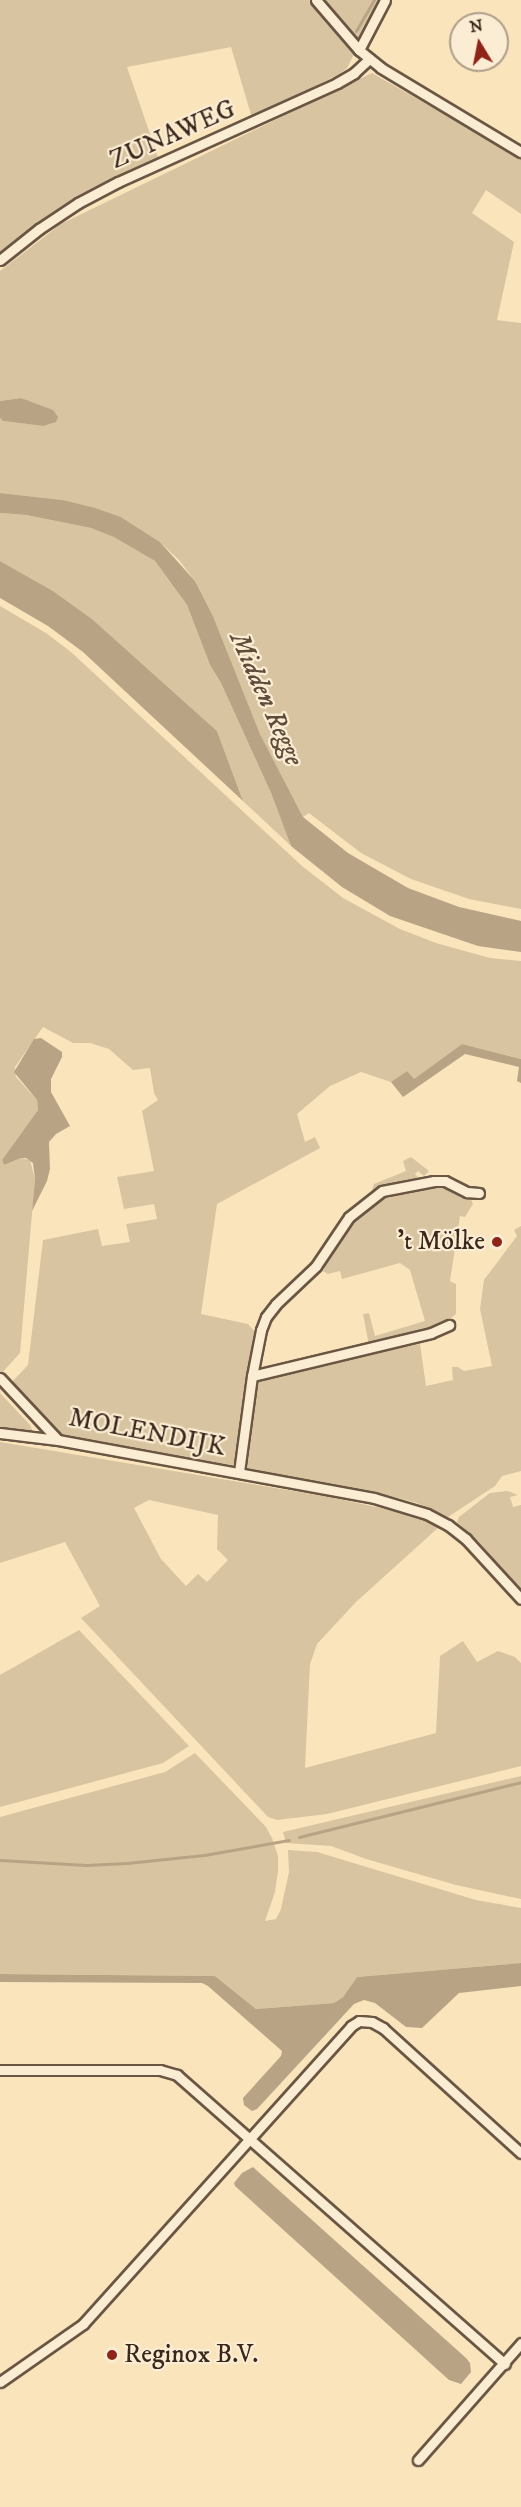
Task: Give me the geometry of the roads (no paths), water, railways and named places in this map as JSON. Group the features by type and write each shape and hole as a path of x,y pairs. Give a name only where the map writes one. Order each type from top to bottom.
{"street":[{"path":"316,0 359,50 369,58 521,152"},
{"path":"359,50 385,0"},
{"name":"ZUNAWEG","path":"0,261 39,229 88,198 118,182 337,83 354,73 369,58"},
{"name":"MOLENDIJK","path":"239,1472 252,1376 261,1330 266,1317 276,1304 316,1266 349,1217 382,1191 440,1180 467,1192 479,1193"},
{"path":"252,1376 431,1333 449,1325"},
{"name":"MOLENDIJK","path":"0,1378 58,1440 375,1498 427,1514 448,1525 483,1556 521,1599"},
{"path":"0,1432 58,1440"},
{"path":"0,2382 83,2324 248,2139 351,2026 359,2021 372,2022 383,2028 521,2154"},
{"path":"0,2070 171,2072 505,2364"},
{"path":"418,2460 505,2364 521,2343"}],"waterway":[{"path":"356,31 374,0"},
{"path":"299,1837 521,1782"},
{"path":"0,1860 86,1865 127,1863 204,1855 289,1840"}],"place":[{"name":"'t Mölke","path":"497,1242"},
{"name":"Reginox B.V.","path":"112,2355"}],"water label":[{"name":"Midden Regge","path":"266,699"}]}
